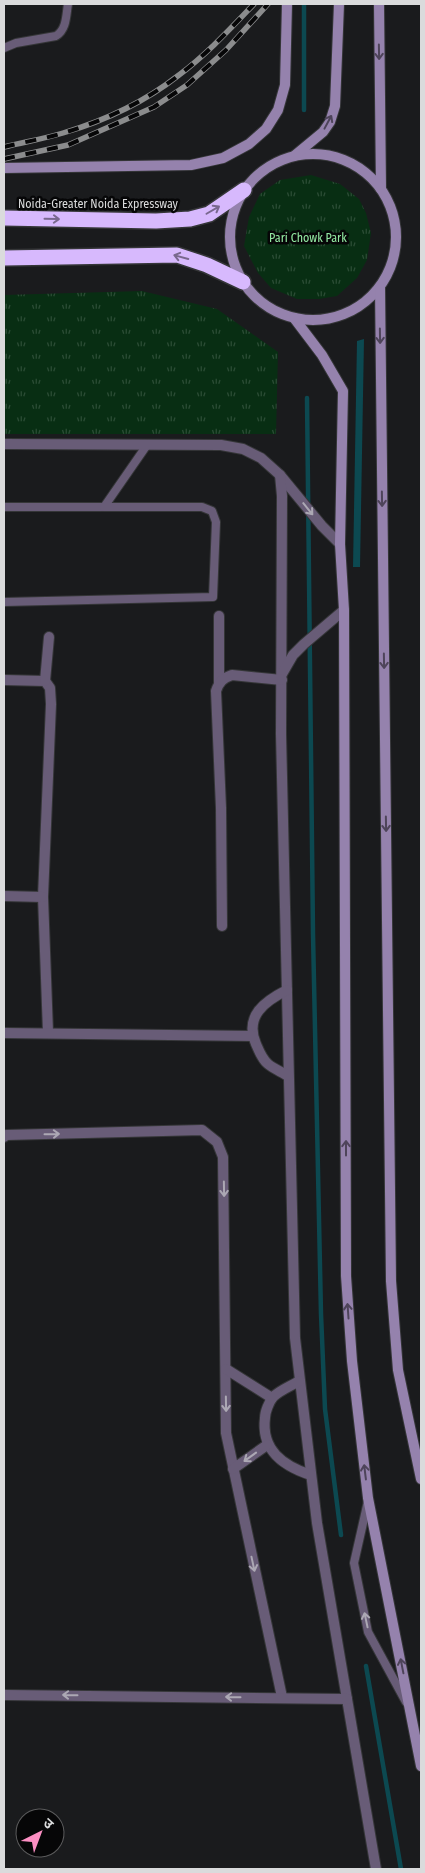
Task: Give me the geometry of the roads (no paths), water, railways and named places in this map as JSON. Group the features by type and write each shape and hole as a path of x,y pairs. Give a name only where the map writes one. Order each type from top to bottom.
{"highway":[{"name":"Noida-Greater Noida Expressway","path":"4,218 156,221 190,219 209,214 244,190"},
{"path":"4,258 177,255 243,282"}],"main road":[{"path":"4,168 191,165 223,158 249,144 266,129 278,110 286,85 287,4"},
{"path":"294,156 323,132 330,122 335,106 339,4"},
{"path":"379,4 381,189"},
{"path":"318,154 342,159 364,171 381,189 392,212 396,238 392,264 380,287 363,304 342,316 318,320 294,318 274,311 256,298 243,282 233,260 230,236 233,212 244,190 258,175 275,163 294,156 318,154"},
{"path":"380,287 391,1281 398,1370 421,1479"},
{"path":"294,318 322,355 343,391 340,544 344,610 346,1276 352,1361 368,1498 421,1766"}],"street":[{"path":"4,444 221,445 243,449 261,458 280,475 322,526 340,544"},
{"path":"280,475 282,496 282,677 280,734 295,1338 317,1522 376,1869"},
{"path":"282,677 293,655 344,610"},
{"path":"220,616 219,683 216,691 221,808 222,926"},
{"path":"48,1032 44,897 51,704 50,688 44,680 49,637"},
{"path":"219,683 232,675 282,677"},
{"path":"4,680 44,680"},
{"path":"4,896 44,897"},
{"path":"287,990 269,999 254,1017 253,1036 261,1056 268,1064 288,1076"},
{"path":"4,1033 48,1032 253,1036"},
{"path":"4,1136 202,1130 217,1142 223,1157 226,1433 282,1697"},
{"path":"226,1369 272,1398"},
{"path":"300,1381 272,1398 265,1415 263,1430 267,1444 280,1460 298,1471 311,1475"},
{"path":"233,1469 267,1444"},
{"path":"4,1695 347,1699"}],"lane":[{"path":"4,48 16,42 56,36 64,28 68,4"},
{"path":"104,507 147,445"},
{"path":"4,508 202,507 212,511 216,522 213,597 4,602"},
{"path":"368,1498 354,1563 368,1632 411,1710"}],"water":[{"path":"364,339 360,567 353,567 357,341"}],"waterway":[{"path":"304,4 304,110"},
{"path":"307,398 313,934 321,1314 325,1409 341,1535"},
{"path":"366,1666 401,1869"}],"railway":[{"path":"4,147 78,128 139,102 199,59 254,4"},
{"path":"4,159 68,145 154,107 187,85 226,50 268,4"}],"park label":[{"name":"Pari Chowk Park","path":"308,238"}]}
